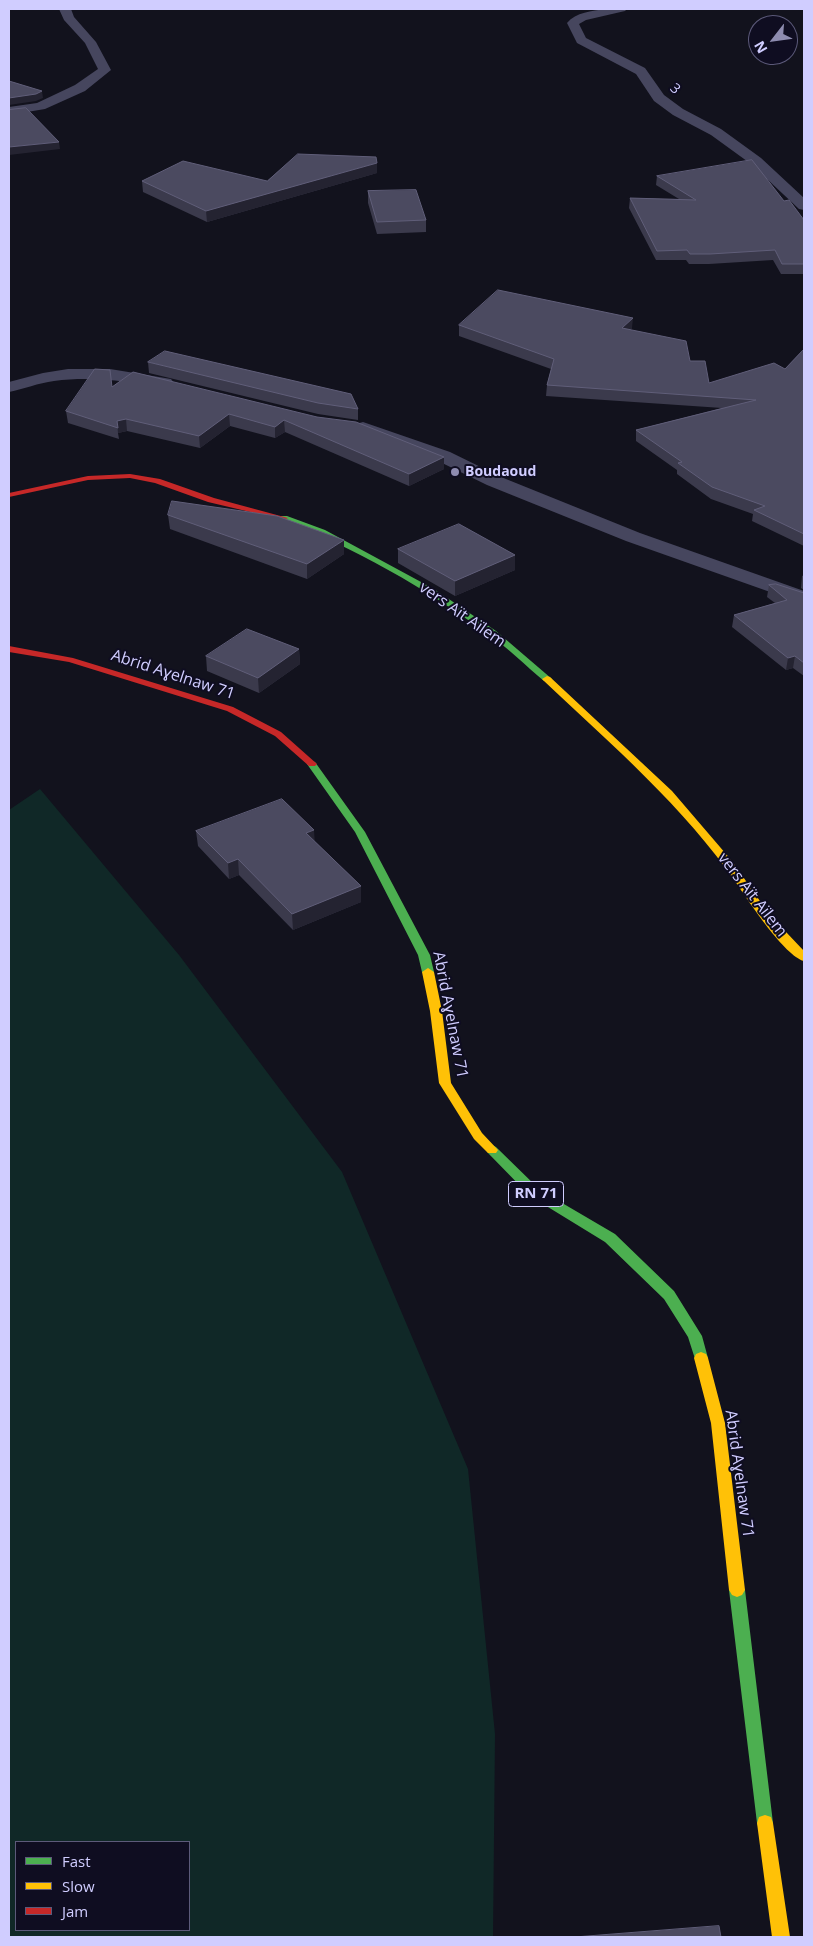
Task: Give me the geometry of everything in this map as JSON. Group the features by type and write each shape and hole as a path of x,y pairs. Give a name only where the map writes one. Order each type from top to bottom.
{"main road":[{"name":"vers Aït Aïlem","path":"9,495 88,478 130,476 157,481 211,500 288,519 314,529 431,591 493,633 552,684 668,793 728,862 765,916 792,948 804,957"},
{"name":"Abrid Aɣelnaw 71","path":"9,648 70,660 230,709 278,734 312,763 360,832 424,955 436,1011 445,1083 478,1136 535,1193 610,1238 669,1295 695,1336 718,1423 768,1853 781,1937"}],"street":[{"path":"9,111 40,106 80,88 105,70 90,42 68,18 65,9"},
{"name":"3","path":"621,9 582,17 573,22 581,40 641,71 659,98 678,112 716,132 756,160 804,206"},
{"path":"9,386 52,376 90,373 128,375 184,388"},
{"path":"343,425 360,427 411,443 444,456 494,481 633,537 804,598"}],"green space":[{"path":"40,789 179,955 342,1172 468,1469 495,1734 493,1937 9,1937 9,810"}],"building":[{"path":"9,81 42,91 36,94 9,98"},
{"path":"26,108 59,142 9,147 9,110"},
{"path":"298,154 376,157 377,163 206,211 142,181 183,161 267,181"},
{"path":"752,160 784,201 789,200 804,220 804,264 782,264 775,250 710,254 690,254 687,250 657,251 630,198 696,200 657,176"},
{"path":"416,190 426,220 377,222 368,191"},
{"path":"498,290 633,318 622,328 686,341 690,361 705,361 709,383 774,363 785,369 804,349 804,534 754,510 765,506 712,487 678,463 682,462 636,430 756,400 547,385 554,359 459,325"},
{"path":"165,351 351,394 358,409 318,403 148,362"},
{"path":"95,369 110,370 112,387 133,372 317,417 356,422 444,457 409,474 284,420 275,427 229,414 199,436 126,419 117,421 118,428 66,411"},
{"path":"172,501 277,516 344,540 307,564 168,515"},
{"path":"459,524 515,555 455,581 398,549"},
{"path":"776,584 804,593 804,663 795,656 788,658 734,615 787,600 769,585"},
{"path":"247,629 299,649 258,678 206,656"},
{"path":"282,799 314,830 306,833 361,886 292,914 238,859 228,863 196,831"},
{"path":"719,1926 721,1937 575,1937"}],"traffic: fast":[{"path":"284,518 322,532 431,591 493,633 547,679"},
{"path":"312,764 360,832 424,955 428,972"},
{"path":"492,1150 535,1193 610,1238 669,1295 695,1336 701,1358"},
{"path":"737,1590 765,1823"}],"traffic: slow":[{"path":"547,679 668,793 728,863 765,916 792,947 804,957"},
{"path":"428,972 436,1011 445,1083 478,1136 492,1150"},
{"path":"701,1358 718,1423 737,1590"},
{"path":"765,1823 781,1937"}],"traffic: jam":[{"path":"9,495 88,478 130,476 157,481 211,500 284,518"},
{"path":"9,649 70,660 230,709 278,734 312,764"}],"place":[{"name":"Boudaoud","path":"455,472"}]}
